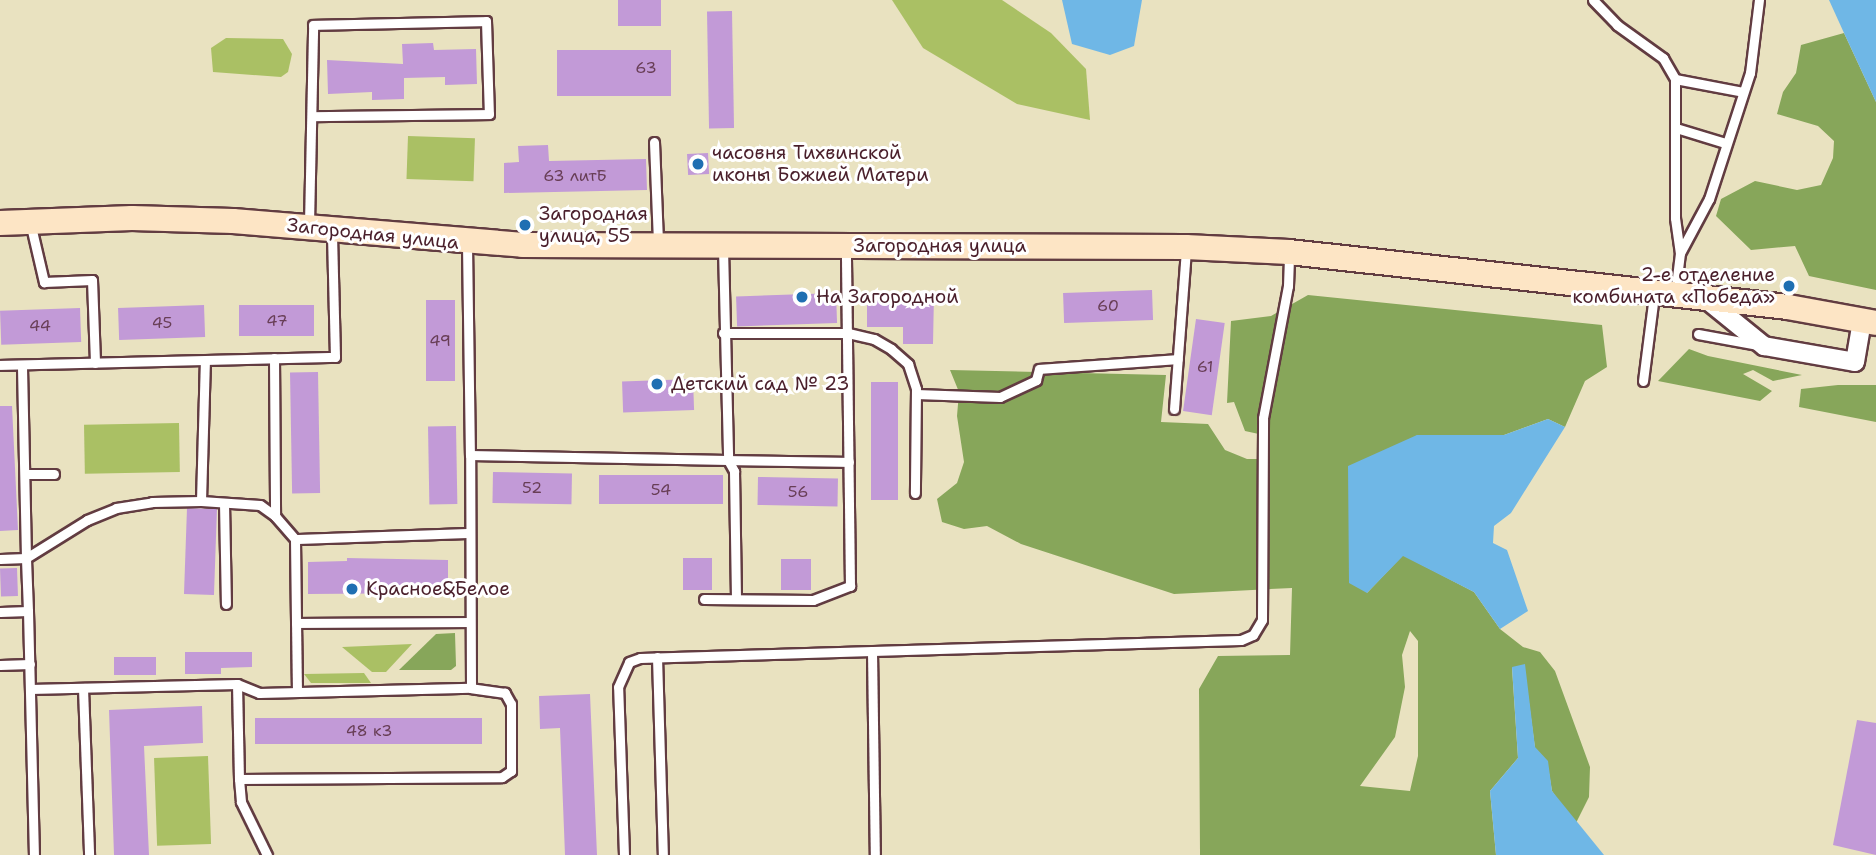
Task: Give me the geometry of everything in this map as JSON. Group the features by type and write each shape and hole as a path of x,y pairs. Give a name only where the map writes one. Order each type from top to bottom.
{"main road":[{"name":"Загородная улица","path":"0,223 132,218 320,227 467,244 658,248 1186,247 1289,253 1665,294 1869,322"}],"street":[{"path":"1706,299 1764,346 1855,362 1869,322"}],"lane":[{"path":"1593,0 1617,25 1663,58 1675,79 1675,218 1680,253"},
{"path":"1643,381 1665,294 1680,253 1709,199 1743,92 1759,0"},
{"path":"0,365 22,367 335,357 320,227 314,116 313,25 486,21 489,114 314,116"},
{"path":"1675,79 1743,92"},
{"path":"1676,128 1726,143"},
{"path":"654,142 658,248"},
{"path":"30,221 44,282 92,280 95,363"},
{"path":"467,244 471,688"},
{"path":"704,599 813,600 850,586 846,246"},
{"path":"1174,409 1186,247"},
{"path":"723,248 723,332 728,460 734,471 736,600"},
{"path":"624,855 618,687 629,662 657,657 1241,640 1254,635 1262,620 1263,418 1288,286 1289,253"},
{"path":"723,332 848,333 874,339 900,357 908,364 916,394 915,493"},
{"path":"1698,334 1764,346"},
{"path":"274,358 275,516"},
{"path":"916,394 1000,397 1036,380 1039,369 1178,359"},
{"path":"201,501 205,361"},
{"path":"22,367 34,855"},
{"path":"470,456 849,462"},
{"path":"25,474 54,474"},
{"path":"0,559 26,558 87,520 116,509 201,501 260,505 275,516 295,540 297,692"},
{"path":"224,503 226,604"},
{"path":"295,540 470,533"},
{"path":"0,612 27,611"},
{"path":"296,623 470,622"},
{"path":"872,651 875,855"},
{"path":"657,657 663,855"},
{"path":"0,665 30,664"},
{"path":"30,689 237,684 259,693 471,688 505,693 511,704 511,771 502,777 239,779"},
{"path":"237,684 241,802 267,855"},
{"path":"83,688 89,855"}],"green space":[{"path":"892,0 1002,0 1051,33 1086,69 1090,120 1017,104 923,48"},
{"path":"1844,33 1876,102 1876,290 1809,276 1795,246 1751,250 1716,216 1721,199 1755,181 1797,190 1821,185 1833,158 1834,141 1818,126 1777,114 1783,92 1796,73 1801,45"},
{"path":"226,38 283,39 292,54 288,72 281,77 213,72 211,48"},
{"path":"408,136 475,138 473,181 406,179"},
{"path":"1308,295 1602,325 1607,367 1585,381 1565,427 1548,419 1504,435 1417,435 1367,593 1403,555 1474,592 1500,629 1523,647 1540,652 1555,671 1590,767 1589,797 1575,825 1552,791 1547,761 1535,748 1524,665 1512,668 1518,758 1490,791 1496,855 1200,855 1199,689 1218,656 1290,655 1292,588 1174,594 1021,544 987,526 964,529 942,522 937,499 957,483 964,462 957,416 959,392 950,370 1166,375 1161,422 1208,424 1225,450 1247,459 1266,459 1268,436 1245,431 1234,402 1227,403 1231,321 1271,316","holes":["1410,631 1418,641 1418,756 1410,791 1360,786 1395,737 1405,687 1402,655"]},
{"path":"1689,349 1708,356 1802,375 1773,381 1753,370 1743,374 1772,391 1760,401 1658,381"},
{"path":"1876,385 1876,422 1799,407 1801,389"},
{"path":"179,423 180,472 85,474 84,425"},
{"path":"455,633 456,666 451,670 399,670 436,634"},
{"path":"412,644 386,672 372,672 342,647"},
{"path":"364,673 371,683 311,683 304,674"},
{"path":"208,756 211,844 157,846 154,758"}],"water":[{"path":"1062,0 1142,0 1134,46 1110,55 1072,44"},
{"path":"1829,0 1876,0 1876,102 1844,33"},
{"path":"1548,419 1565,427 1511,513 1494,526 1493,543 1507,550 1528,611 1500,629 1474,592 1403,556 1367,593 1349,583 1348,466 1417,435 1504,435"},
{"path":"1525,664 1535,747 1548,761 1552,791 1604,855 1496,855 1490,791 1518,758 1512,667"}],"building":[{"path":"618,0 661,0 661,26 618,26"},
{"path":"707,11 732,11 734,128 709,128"},
{"path":"433,43 434,50 476,49 477,84 445,85 445,77 404,78 404,99 372,100 372,92 328,94 327,60 403,64 402,44"},
{"path":"557,50 671,50 671,96 557,96"},
{"path":"548,145 549,161 646,159 647,190 504,193 504,163 519,162 518,146"},
{"name":"часовня Тихвинской иконы Божией Матери","path":"708,153 709,174 688,175 687,154"},
{"path":"1152,290 1153,320 1064,323 1063,293"},
{"path":"836,293 837,323 737,326 736,296"},
{"path":"867,293 934,294 933,344 903,344 903,327 867,327"},
{"path":"426,300 455,300 455,381 426,381"},
{"path":"204,305 205,337 119,340 118,308"},
{"path":"239,305 314,305 314,336 239,336"},
{"path":"80,308 81,342 1,345 0,311"},
{"path":"1196,319 1225,323 1212,415 1183,411"},
{"path":"290,372 318,372 320,493 292,493"},
{"path":"693,379 694,410 623,412 622,381"},
{"path":"871,382 898,382 898,500 871,500"},
{"path":"0,406 12,406 18,530 0,531"},
{"path":"428,426 456,426 457,504 429,504"},
{"path":"493,472 572,473 571,504 492,503"},
{"path":"599,475 723,475 723,504 599,504"},
{"path":"758,477 838,478 837,506 758,505"},
{"path":"187,508 217,509 214,595 184,594"},
{"path":"347,558 448,560 448,593 308,594 308,562 347,561"},
{"path":"683,558 712,558 712,590 683,590"},
{"path":"781,559 811,559 811,590 781,590"},
{"path":"17,568 18,596 1,597 0,569"},
{"path":"185,652 252,652 252,667 221,668 221,674 185,674"},
{"path":"114,657 156,657 156,675 114,675"},
{"path":"590,694 597,855 565,855 560,728 540,729 539,696"},
{"path":"202,706 203,743 144,746 149,855 114,855 109,710"},
{"path":"255,718 482,718 482,744 255,744"},
{"path":"1857,720 1876,723 1876,855 1833,845"}],"place":[{"name":"часовня Тихвинской иконы Божией Матери","path":"698,164"},
{"name":"Загородная улица, 55","path":"525,225"},
{"name":"2-е отделение комбината «Победа»","path":"1789,286"},
{"name":"На Загородной","path":"802,297"},
{"name":"Детский сад № 23","path":"657,384"},
{"name":"Красное&Белое","path":"352,589"}]}
